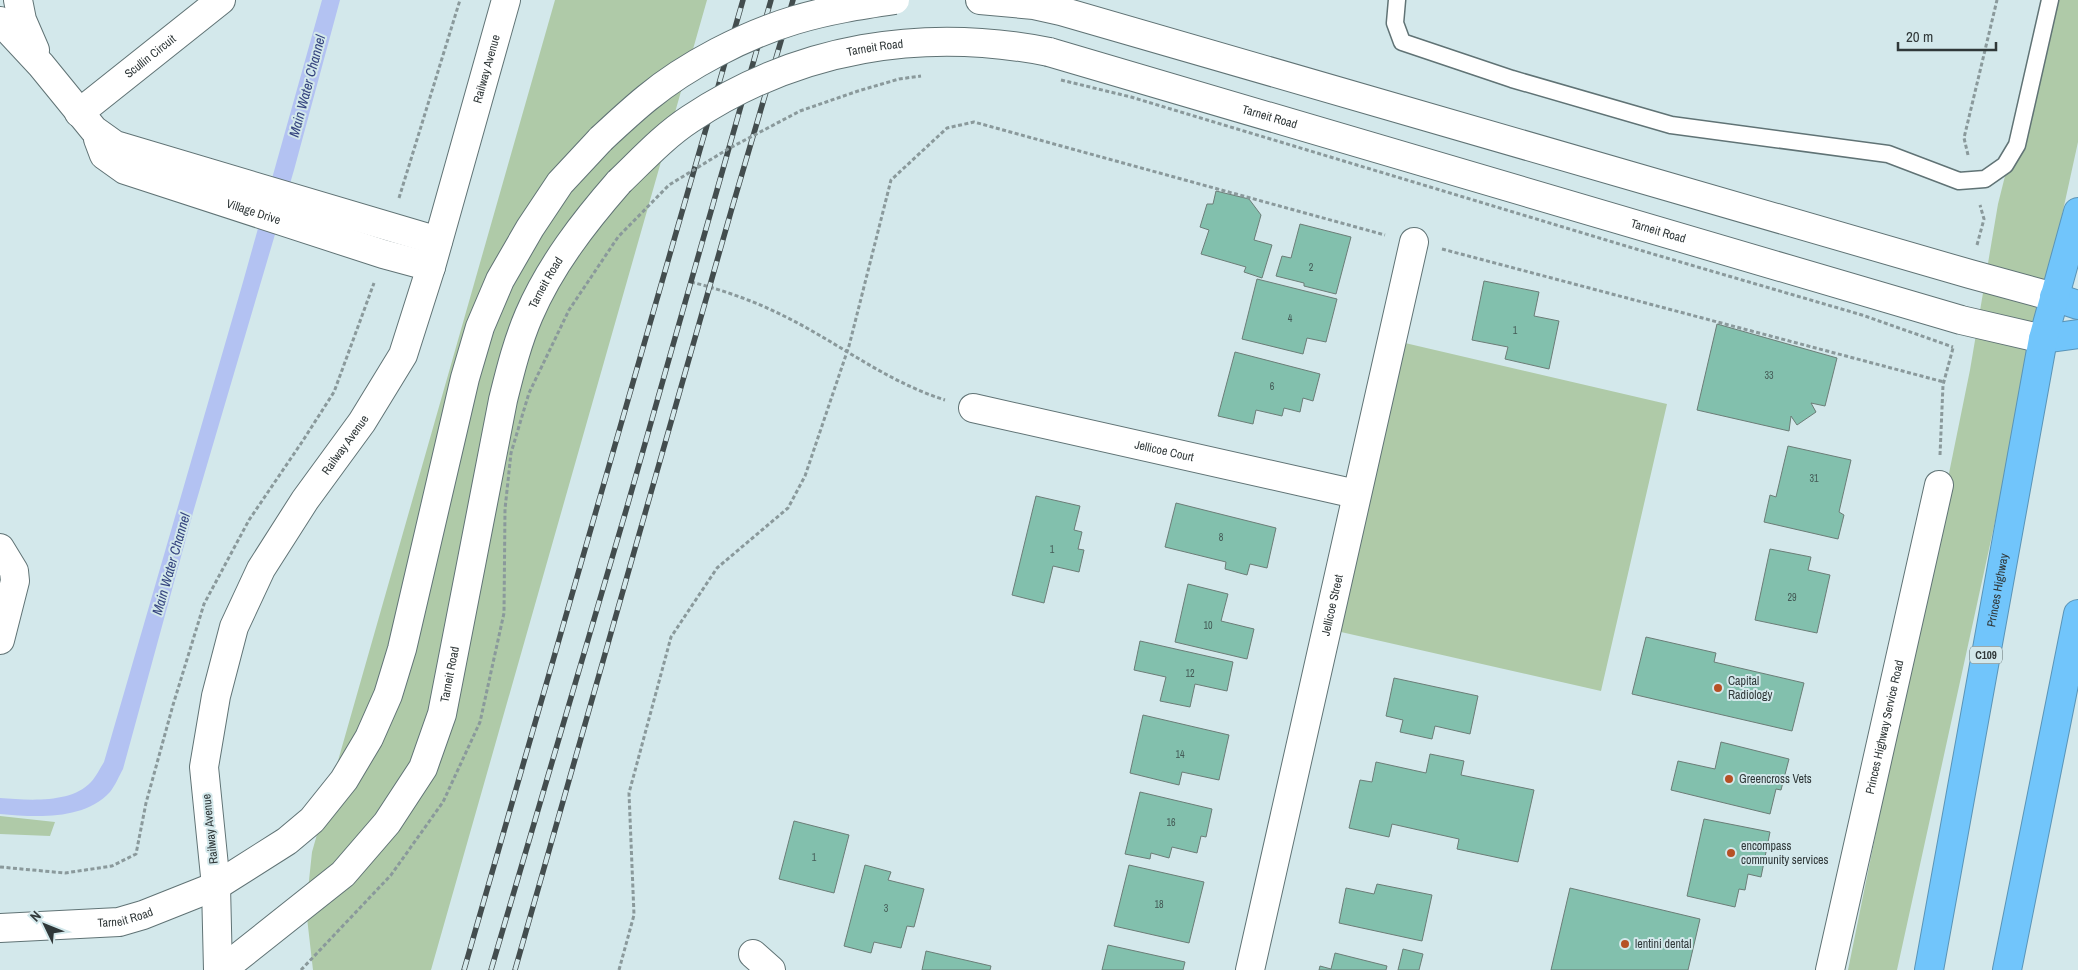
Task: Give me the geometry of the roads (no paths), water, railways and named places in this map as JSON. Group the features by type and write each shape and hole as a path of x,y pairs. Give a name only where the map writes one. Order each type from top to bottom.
{"highway":[{"name":"Princes Highway","path":"1929,970 2043,340 2066,301 2078,212"},
{"path":"2043,340 2078,334"},
{"path":"2007,970 2078,614"}],"main road":[{"path":"0,3 7,0"},
{"name":"Village Drive","path":"18,0 22,20 41,65"},
{"name":"Scullin Circuit","path":"86,122 221,0"},
{"name":"Railway Avenue","path":"218,970 216,886 204,767 216,696 234,626 261,569 305,500 362,422 403,355 438,241 506,0"},
{"name":"Tarneit Road","path":"0,928 119,922 143,915 216,886 287,841 312,820 344,780 369,738 388,695 402,649 465,378 480,327 500,280 530,228 560,182 601,138 656,92 697,64 747,39 793,20 846,7 896,0"},
{"path":"980,0 1034,5 1061,11 2066,301"},
{"name":"Village Drive","path":"0,21 41,65 86,122 104,155 125,170 383,254 430,267"},
{"name":"Tarneit Road","path":"222,970 343,874 387,823 423,768 442,714 501,409 515,354 529,314 553,270 580,228 619,182 657,145 689,120 728,95 770,75 818,58 871,47 924,41 975,42 1022,46 1049,52 1961,320 2043,340"},
{"name":"Village Drive","path":"86,122 115,145 438,241"},
{"name":"Jellicoe Street","path":"1250,970 1414,242"},
{"name":"Jellicoe Court","path":"973,408 1356,494"},
{"name":"Princes Highway Service Road","path":"1830,970 1939,485"},
{"path":"0,548 14,571 15,580 0,640"}],"lane":[{"path":"1397,0 1394,23 1402,42 1512,80 1671,125 1888,154 1959,181 1985,179 2005,165 2017,144 2050,0"}],"water":[{"name":"Main Water Channel","path":"322,0 340,0 294,170 194,509 123,769 110,792 86,808 58,815 28,816 0,814 0,798 48,799 72,794 82,789 93,780 104,762 243,282"}],"railway":[{"path":"464,970 743,0"},
{"path":"491,970 627,507 771,0"},
{"path":"515,970 793,0"}],"place":[{"name":"Capital Radiology","path":"1718,688"},
{"name":"Greencross Vets","path":"1729,779"},
{"name":"encompass community services","path":"1731,853"},
{"name":"lentini dental","path":"1625,944"}]}
